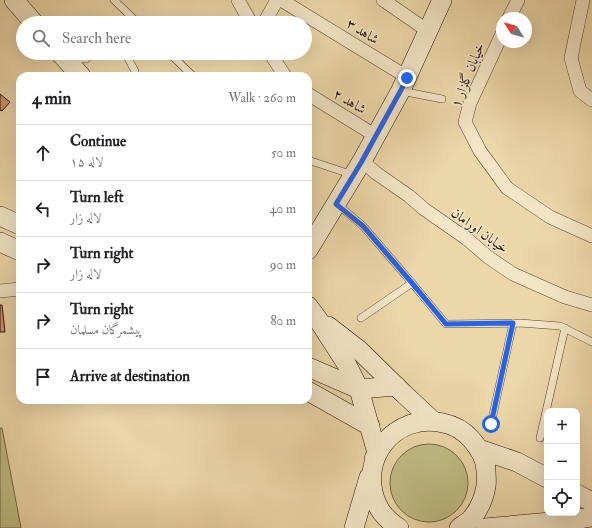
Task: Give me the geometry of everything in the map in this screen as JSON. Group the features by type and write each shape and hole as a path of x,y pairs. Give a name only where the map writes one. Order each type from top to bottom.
{"main road":[{"path":"14,0 28,16"},
{"path":"312,243 358,168 404,84 442,0"},
{"path":"67,60 77,72"},
{"path":"0,242 16,249"},
{"path":"312,312 359,350 432,420"},
{"path":"312,312 346,363 359,389 377,453 354,528"},
{"path":"312,369 359,389 396,386"},
{"path":"312,393 370,426"},
{"path":"399,528 388,520 377,504 371,487 373,464 383,444 396,431 414,422 432,420 451,425 467,434 479,449 486,467 487,486 481,504 471,519 459,528"},
{"path":"479,449 518,462 544,476"},
{"path":"580,496 592,502"},
{"path":"485,528 592,517"}],"street":[{"path":"238,0 247,16"},
{"path":"268,16 277,0"},
{"name":"شاهد ۳","path":"281,0 304,16"},
{"path":"383,0 428,31"},
{"path":"512,12 518,0"},
{"path":"583,0 571,58 580,91 592,100"},
{"name":"شاهد ۳","path":"312,21 404,84"},
{"name":"خیابان گلزار ۱","path":"496,47 470,103 465,122 480,151 507,188 550,217 592,236"},
{"path":"275,60 282,72"},
{"name":"شاهد ۲","path":"312,96 376,136"},
{"name":"خیابان اورامان","path":"358,168 376,173 409,196 424,209 468,239 488,257 513,274 565,297 592,304"},
{"path":"0,291 16,289"}],"lane":[{"path":"114,0 131,16"},
{"path":"128,60 135,72"},
{"path":"176,60 189,72"},
{"path":"404,84 442,99"},
{"path":"312,161 358,168"},
{"path":"336,204 363,226 446,324 513,323 560,326 592,342"},
{"path":"361,318 412,283"},
{"path":"491,424 513,323"},
{"path":"540,438 565,328"}],"shaded area":[{"path":"0,428 2,428 21,528 0,528"},
{"path":"429,444 444,447 456,456 465,468 468,483 465,498 456,510 444,519 429,522 414,519 402,510 393,498 390,483 393,468 402,456 414,447"}],"building":[{"path":"0,94 10,102 2,111 0,110"},
{"path":"0,305 2,305 5,332 0,332"}],"route":[{"path":"407,78 362,161 336,204 363,226 446,324 513,323 491,424"}]}
